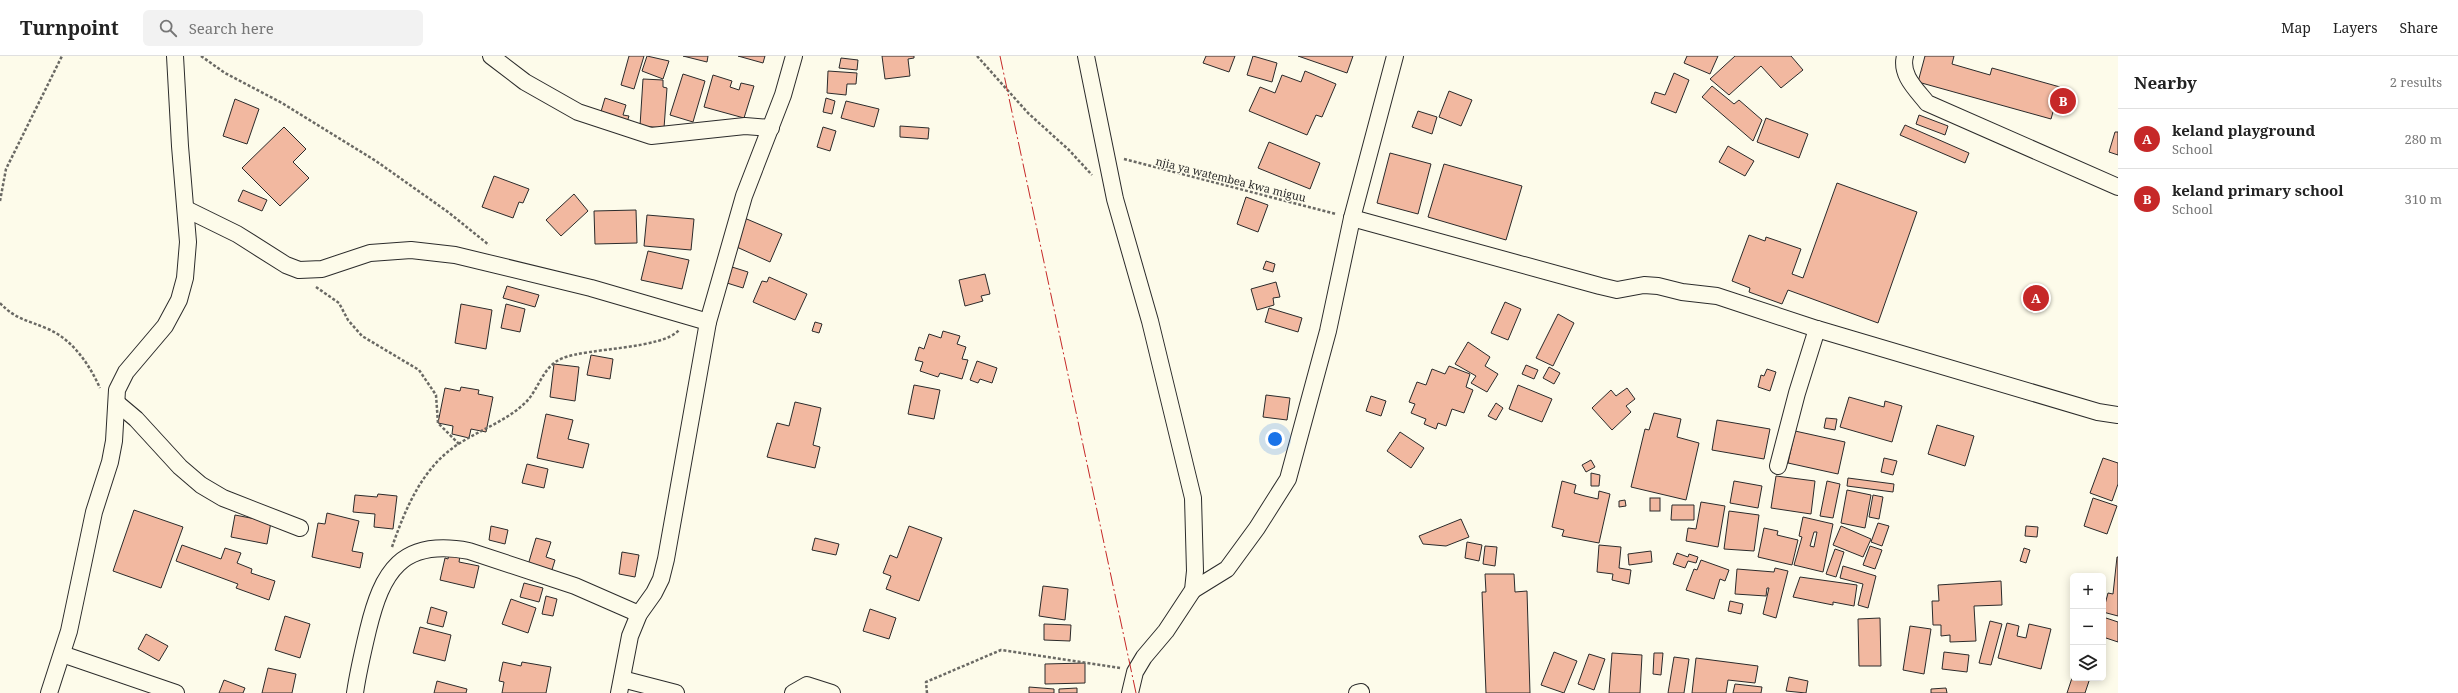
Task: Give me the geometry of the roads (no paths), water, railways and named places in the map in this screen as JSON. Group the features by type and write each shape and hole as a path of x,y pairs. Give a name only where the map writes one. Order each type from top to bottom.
{"street":[{"path":"49,693 62,654 78,594 94,512 110,462 117,390 126,372 165,326 179,300 185,278 188,242 180,146 175,56"},
{"path":"491,56 525,82 578,112 651,136 745,126 771,128"},
{"path":"676,693 621,686 630,636 639,614 654,593 666,559 708,322 744,196 771,128 794,56"},
{"path":"1086,56 1115,198 1150,321 1193,498 1195,571 1193,590"},
{"path":"1130,693 1135,672 1144,657 1166,631 1193,590 1227,569 1264,517 1288,478 1328,331 1352,218 1394,56"},
{"path":"1905,56 1903,63 1908,81 1927,103 2118,187"},
{"path":"186,209 237,234 286,265 299,270 322,269 370,253 410,250 455,256 584,286 636,300 686,317 708,322"},
{"path":"1352,218 1617,290 1644,285 1658,286 1682,292 1717,296 1817,329 2098,412 2118,415"},
{"path":"1778,466 1796,393 1817,329"},
{"path":"116,403 136,419 180,467 201,485 223,498 300,528"},
{"path":"355,693 371,618 384,580 391,571 410,555 427,549 451,548 469,551 575,586 639,614"},
{"path":"62,654 176,693"},
{"path":"793,693 807,685 832,693"}],"place":[{"name":"keland primary school","path":"2063,101"},
{"name":"keland playground","path":"2036,298"}]}
